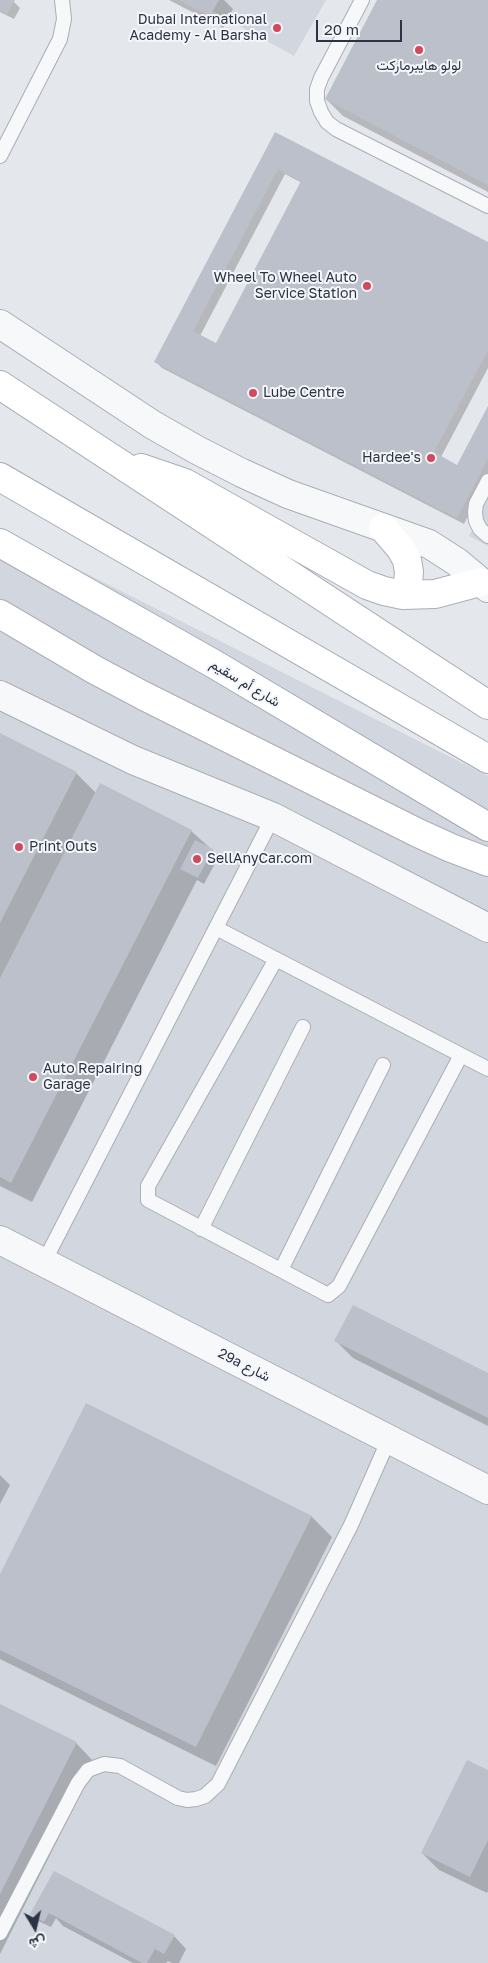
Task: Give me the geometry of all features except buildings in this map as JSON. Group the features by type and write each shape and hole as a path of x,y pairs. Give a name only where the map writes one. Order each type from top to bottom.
{"main road":[{"path":"0,384 488,705"},
{"path":"119,464 153,471 184,482 367,585 403,596 435,594 485,584"},
{"path":"0,477 480,754"},
{"path":"383,528 401,549 407,560 408,584 403,596"},
{"name":"شارع أم سقيم","path":"0,543 214,664 488,827"},
{"path":"0,614 95,670 144,696 451,848 488,862"}],"street":[{"path":"0,324 153,425 197,450 242,474 288,494 429,544 457,562 485,584"},
{"path":"0,695 133,760 273,817 488,928"},
{"name":"29a شارع","path":"0,1240 488,1490"}],"lane":[{"path":"62,0 64,19"},
{"path":"0,156 60,39 64,19 73,0"},
{"path":"362,0 321,78 317,89 317,101 320,112 327,122 336,129 488,206"},
{"path":"488,480 474,512 480,529 488,536"},
{"path":"44,1262 273,817"},
{"path":"216,928 488,1069"},
{"path":"276,959 148,1186 148,1200 328,1295 339,1286 461,1055"},
{"path":"201,1229 303,1027"},
{"path":"281,1270 382,1065"},
{"path":"0,1933 78,1783 88,1770 104,1764 120,1766 178,1798 188,1800 205,1796 218,1784 351,1524 389,1439"}],"shaded area":[{"name":"Dubai International Academy - Al Barsha","path":"193,0 326,0 294,56"},
{"path":"488,498 488,546 469,536"},
{"path":"0,530 488,776 488,1963 0,1963"}],"place":[{"name":"Dubai International Academy - Al Barsha","path":"277,28"},
{"name":"لولو هايبرماركت","path":"419,50"},
{"name":"Wheel To Wheel Auto Service Station","path":"367,286"},
{"name":"Lube Centre","path":"253,393"},
{"name":"Hardee's","path":"431,458"},
{"name":"Print Outs","path":"19,847"},
{"name":"SellAnyCar.com","path":"197,859"},
{"name":"Auto Repairing Garage","path":"33,1077"}]}
